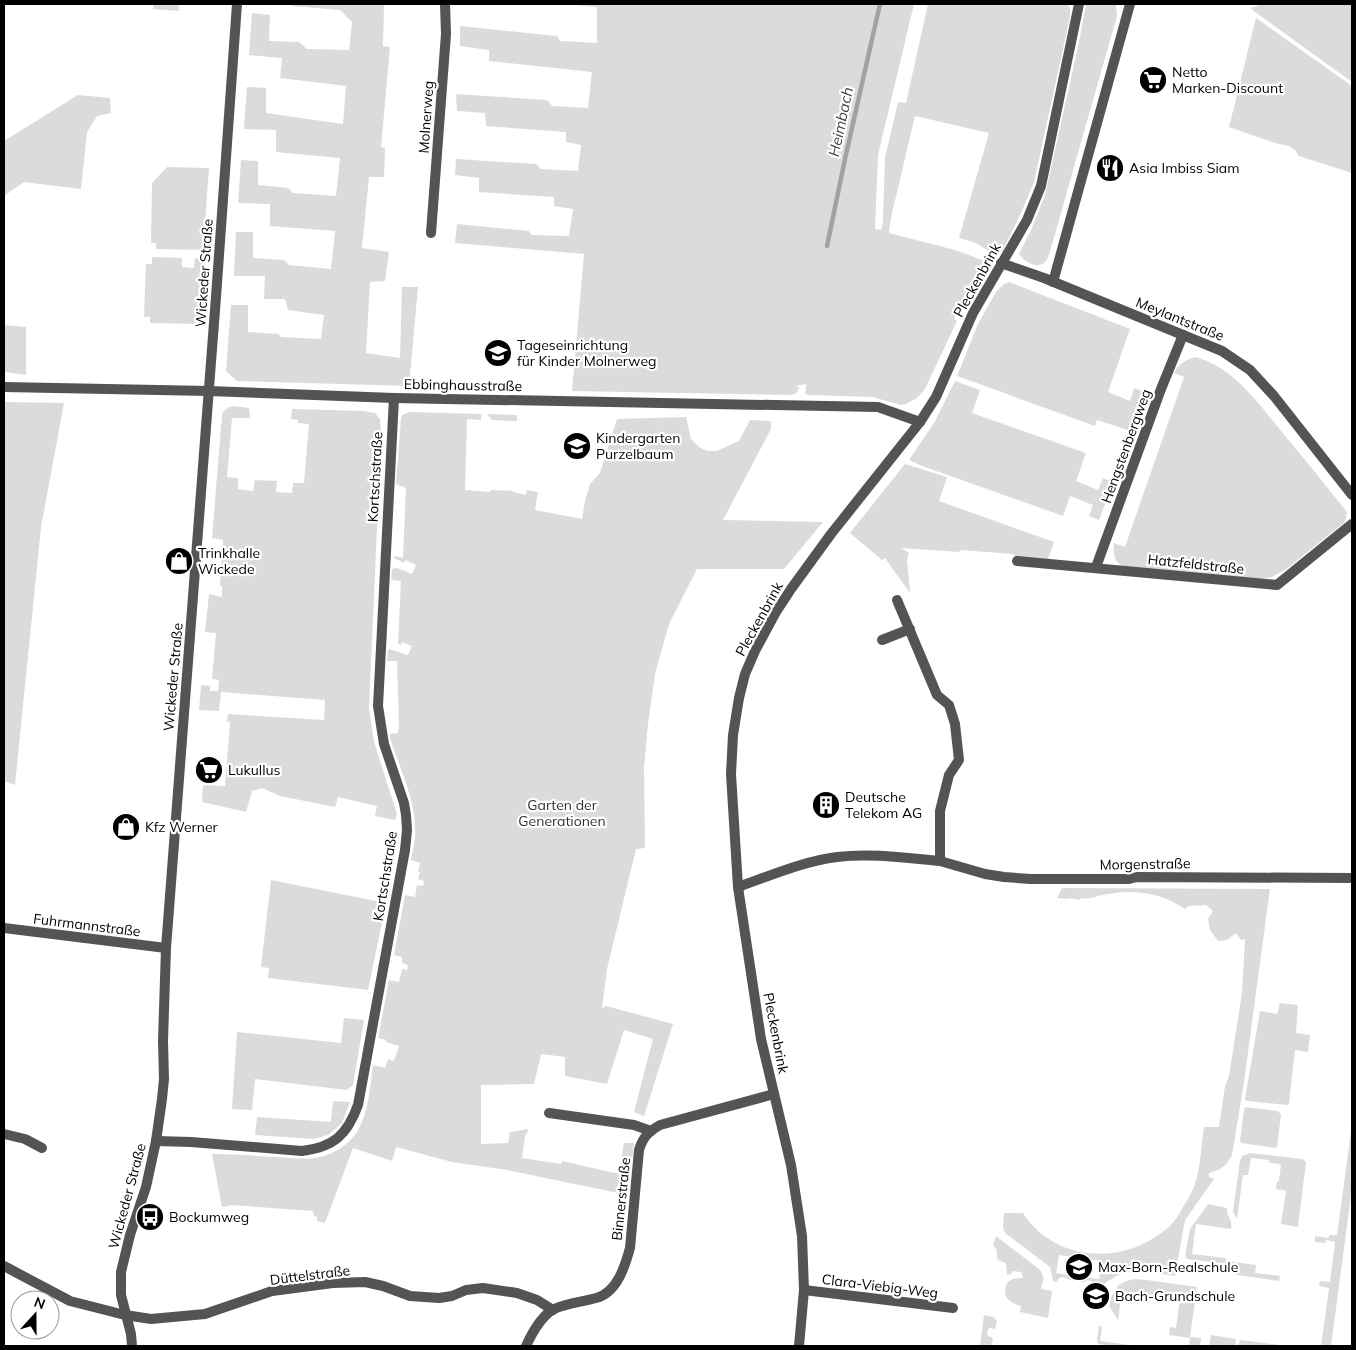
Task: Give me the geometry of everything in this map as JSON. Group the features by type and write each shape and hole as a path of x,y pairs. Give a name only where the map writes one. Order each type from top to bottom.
{"street":[{"name":"Wickeder Straße","path":"132,1346 131,1334 121,1295 122,1272 130,1235 146,1187 156,1141 164,1078 163,1041 166,948 237,4"},
{"name":"Molnerweg","path":"431,233 446,34 445,4"},
{"name":"Pleckenbrink","path":"799,1346 804,1290 801,1227 791,1164 761,1039 738,887 731,774 733,736 739,698 755,651 791,589 920,422 936,397 966,327 1027,220 1041,186 1079,4"},
{"path":"1053,282 1130,4"},
{"name":"Meylantstraße","path":"1001,263 1053,282 1222,351 1250,370 1274,396 1352,495"},
{"name":"Hengstenbergweg","path":"1096,567 1161,389 1183,335"},
{"name":"Ebbinghausstraße","path":"4,387 209,391 394,398 878,408 920,422"},
{"name":"Kortschstraße","path":"156,1141 302,1151 314,1149 336,1140 347,1130 358,1105 405,850 407,830 404,803 384,744 378,706 394,398"},
{"name":"Hatzfeldstraße","path":"1017,561 1277,585 1352,524"},
{"path":"897,600 930,680 938,695 949,705 955,724 959,760 949,775 940,815 940,861"},
{"path":"882,640 910,629"},
{"name":"Morgenstraße","path":"738,887 807,863 836,857 867,856 940,861 985,874 1026,879 1129,879 1138,877 1352,878"},
{"name":"Fuhrmannstraße","path":"4,928 166,948"},
{"path":"549,1113 634,1124 651,1131 660,1125 774,1094"},
{"name":"Binnerstraße","path":"526,1346 542,1319 553,1310 573,1303 599,1298 611,1289 621,1275 630,1248 642,1140 651,1131"},
{"path":"4,1134 25,1139 42,1148"},
{"name":"Düttelstraße","path":"4,1266 70,1301 126,1315 151,1319 205,1314 272,1291 333,1283 364,1282 383,1286 410,1296 439,1298 452,1296 466,1290 483,1288 518,1293 537,1300 553,1310"},
{"name":"Clara-Viebig-Weg","path":"804,1290 952,1308"}],"green space":[{"path":"154,4 179,4 179,11 153,9"},
{"path":"293,4 384,4 383,46 390,47 381,147 385,148 384,177 369,177 362,248 389,252 385,281 370,282 366,353 400,358 402,287 418,287 409,386 237,381 226,371 231,305 248,305 248,332 278,334 281,337 321,339 324,315 288,310 285,299 264,299 265,276 234,276 236,232 253,232 253,258 284,260 289,265 331,269 335,231 270,226 270,204 238,203 241,160 258,161 258,185 288,188 293,193 336,196 340,158 276,152 276,130 244,129 247,87 266,88 266,113 343,124 346,86 280,78 282,58 249,55 252,13 270,15 269,41 299,42 307,49 349,50 352,22 340,10 292,6"},
{"path":"564,4 914,4 878,155 875,229 881,230 885,158 898,102 906,103 928,4 1067,4 1070,8 1070,17 1034,182 1021,213 998,257 976,243 959,238 989,133 915,116 889,233 955,250 985,261 963,310 958,308 954,319 957,321 925,389 917,398 901,405 872,397 810,395 805,394 806,384 795,386 799,387 798,390 791,395 572,391 584,254 455,243 457,224 529,231 531,235 569,236 573,209 554,206 554,197 479,192 479,178 455,175 456,159 536,164 541,169 578,171 581,145 566,142 566,132 486,126 485,113 457,111 456,94 547,100 552,106 588,108 592,72 489,61 489,50 460,46 460,26 557,36 560,41 597,43 597,7"},
{"path":"1086,4 1116,4 1117,16 1049,255 1042,264 1034,265 1027,262 1019,254 1045,195"},
{"path":"1262,4 1352,4 1352,82 1251,9"},
{"path":"1256,18 1352,86 1352,173 1299,156 1289,146 1229,127"},
{"path":"78,95 110,98 111,113 97,116 87,132 81,189 24,182 4,196 4,141"},
{"path":"167,167 209,168 203,250 156,249 156,243 151,243 152,183"},
{"path":"152,257 182,258 182,267 194,268 195,258 203,259 199,324 150,323 150,317 144,317 146,264 152,264"},
{"path":"1009,282 1130,329 1108,392 1130,401 1134,388 1145,392 1131,431 1097,420 1095,426 957,376 978,324 996,292"},
{"path":"4,325 26,327 26,375 4,372"},
{"path":"1195,357 1222,369 1246,389 1347,512 1345,522 1285,570 1272,577 1261,579 1127,567 1119,564 1115,559 1114,543 1125,547 1184,377 1174,373 1183,363"},
{"path":"955,381 980,390 972,413 1086,453 1076,481 1098,490 1103,478 1113,482 1099,520 1089,516 1093,505 1070,496 1063,516 909,460 934,423"},
{"path":"4,402 64,403 41,527 15,785 4,781"},
{"path":"234,406 249,408 250,418 232,418 227,477 238,478 238,489 253,491 255,480 277,481 276,492 292,493 293,483 304,483 309,424 298,423 298,420 291,419 292,409 364,411 375,413 380,419 382,447 369,708 374,742 397,814 395,820 375,816 377,806 338,797 335,807 280,796 262,788 252,791 246,812 202,802 203,785 225,786 230,722 227,722 228,714 324,720 325,700 221,692 219,711 199,710 201,685 210,686 210,691 218,691 219,680 212,679 216,633 205,632 209,594 222,597 222,586 220,586 223,540 212,538 222,415 224,411"},
{"name":"Garten der Generationen","path":"410,412 481,414 481,420 467,419 465,490 513,491 526,495 527,490 538,492 535,510 582,519 590,484 600,473 617,419 686,417 691,439 699,447 707,451 717,451 739,441 750,420 771,421 771,429 723,520 823,522 784,569 697,569 669,624 655,674 648,724 644,768 645,848 636,849 607,969 602,1008 606,1006 673,1024 644,1116 634,1112 653,1039 624,1030 607,1084 565,1076 565,1057 541,1054 534,1084 481,1085 481,1144 508,1143 510,1132 529,1129 525,1136 522,1158 561,1164 562,1161 619,1174 624,1143 634,1143 628,1195 507,1170 452,1162 396,1147 392,1161 353,1148 325,1223 317,1221 313,1211 232,1205 222,1207 212,1154 304,1159 325,1156 336,1151 350,1141 361,1124 368,1099 373,1065 385,1068 388,1059 394,1061 399,1046 378,1038 389,980 399,982 402,969 407,970 408,965 402,963 402,957 394,955 405,895 415,897 417,885 423,886 424,881 418,879 420,863 411,860 415,832 412,805 390,738 390,734 397,734 399,727 397,661 387,661 389,649 408,655 412,646 402,642 401,645 398,644 401,581 391,580 392,569 397,568 412,574 416,565 405,560 404,563 394,558 394,556 403,558 406,488 396,484 401,418 402,415"},
{"path":"487,414 517,415 517,421 492,420"},
{"path":"905,464 947,477 939,501 1054,542 1048,559 960,550 959,552 901,548 909,553 907,560 910,593 885,558 882,560 850,533"},
{"path":"271,880 386,903 368,990 268,978 269,968 261,967"},
{"path":"1062,888 1270,889 1244,1082 1232,1155 1223,1167 1209,1173 1209,1177 1214,1179 1185,1220 1175,1276 1136,1270 1118,1275 1102,1285 1088,1280 1081,1283 1082,1277 1099,1279 1102,1261 1059,1255 1056,1273 1074,1276 1074,1281 1062,1277 1057,1282 1053,1281 1050,1267 1005,1233 1003,1227 1004,1213 1023,1213 1035,1228 1049,1239 1066,1248 1102,1254 1120,1252 1138,1246 1160,1234 1173,1223 1194,1187 1204,1127 1219,1127 1242,993 1245,939 1241,940 1236,933 1227,940 1218,941 1210,930 1208,919 1213,911 1206,905 1189,906 1185,909 1167,899 1138,892 1081,898 1080,900 1057,898"},
{"path":"1280,1003 1298,1005 1296,1033 1310,1035 1308,1052 1295,1050 1288,1105 1247,1101 1245,1099 1260,1011 1277,1014"},
{"path":"344,1018 364,1020 353,1085 347,1090 255,1079 252,1110 232,1109 237,1032 341,1043"},
{"path":"333,1101 350,1102 342,1123 328,1135 314,1139 255,1135 257,1117 331,1122"},
{"path":"1245,1107 1278,1111 1281,1115 1276,1148 1241,1143"},
{"path":"1352,1124 1352,1188 1331,1346 1321,1346 1329,1288 1319,1286 1320,1281 1330,1282 1335,1242 1326,1240 1325,1243 1315,1242 1315,1236 1329,1238 1329,1235 1337,1235"},
{"path":"1250,1153 1302,1159 1306,1162 1298,1227 1281,1224 1286,1191 1276,1189 1281,1164 1269,1163 1269,1160 1251,1158 1248,1175 1243,1175 1237,1219 1233,1211 1240,1161 1242,1156"},
{"path":"1208,1204 1227,1208 1231,1229 1196,1224 1192,1254 1226,1258 1226,1261 1256,1265 1255,1273 1280,1276 1279,1281 1225,1273 1226,1264 1187,1259 1185,1256 1190,1229"},
{"path":"996,1236 1039,1269 1043,1275 1041,1289 1052,1291 1048,1318 1020,1312 1021,1306 1011,1302 1006,1297 1007,1283 1010,1280 1023,1278 1021,1272 1013,1271 1007,1275 1006,1263 997,1258 997,1252 993,1245"},
{"path":"1134,1279 1197,1287 1190,1337 1201,1338 1200,1346 1189,1346 1190,1338 1169,1335 1170,1327 1176,1328 1180,1299 1122,1291 1118,1320 1109,1306 1112,1295 1124,1282"},
{"path":"984,1315 993,1317 997,1321 995,1329 989,1328 987,1332 988,1336 993,1338 991,1346 980,1346"},
{"path":"1099,1326 1102,1326 1100,1341 1137,1346 1098,1344"},
{"path":"1211,1335 1236,1339 1235,1346 1209,1346"},
{"path":"1240,1340 1287,1346 1238,1346"}],"waterway":[{"name":"Heimbach","path":"827,246 880,4"}],"place":[{"name":"Netto Marken-Discount","path":"1153,80"},
{"name":"Asia Imbiss Siam","path":"1110,168"},
{"name":"Tageseinrichtung für Kinder Molnerweg","path":"498,353"},
{"name":"Kindergarten Purzelbaum","path":"577,446"},
{"name":"Trinkhalle Wickede","path":"179,561"},
{"name":"Lukullus","path":"209,770"},
{"name":"Deutsche Telekom AG","path":"826,805"},
{"name":"Kfz Werner","path":"126,827"},
{"name":"Bockumweg","path":"150,1217"},
{"name":"Max-Born-Realschule","path":"1079,1267"},
{"name":"Bach-Grundschule","path":"1096,1296"}]}
